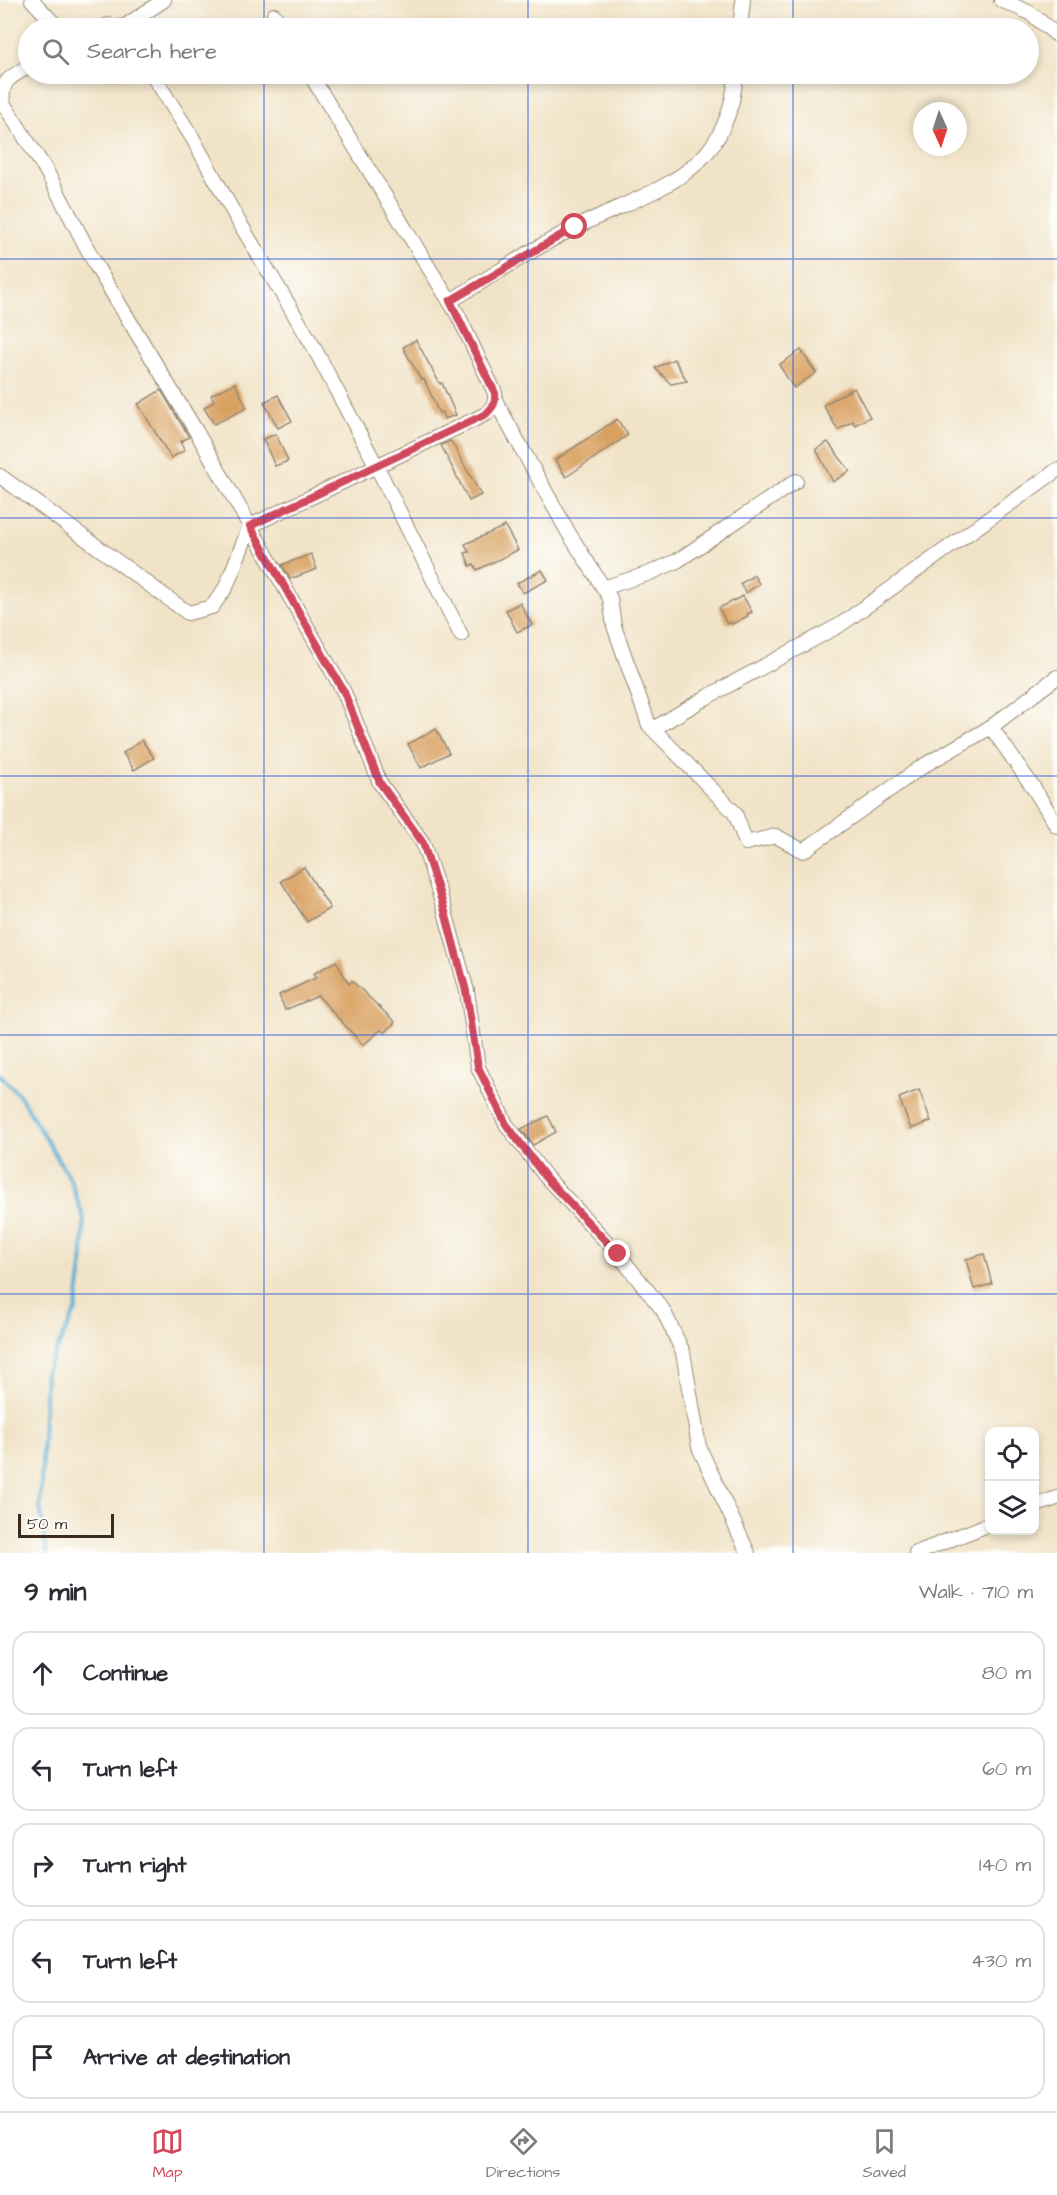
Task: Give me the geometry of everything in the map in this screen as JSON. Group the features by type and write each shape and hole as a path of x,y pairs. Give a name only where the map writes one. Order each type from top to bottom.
{"street":[{"path":"32,0 49,18"},
{"path":"137,18 164,0"},
{"path":"741,18 743,0"},
{"path":"1001,0 1036,18"},
{"path":"1039,20 1057,35"},
{"path":"18,73 6,80 1,87 0,95 3,103 47,172 98,269 190,421 344,692 380,783 423,843 444,908 466,991 478,1067 506,1124 546,1178 618,1254 663,1310 683,1352 699,1447 748,1553"},
{"path":"158,84 192,137 236,217 312,344 376,465 461,635"},
{"path":"316,84 450,301 495,393 496,402 568,532 610,598 614,626 649,724 735,813 746,843 776,836 803,851 923,766 991,728 1057,676"},
{"path":"450,301 575,227 660,189 688,171 715,145 728,119 735,96 736,84"},
{"path":"0,476 188,613 212,607 226,587 250,526 486,414 496,402"},
{"path":"653,729 840,625 1057,470"},
{"path":"603,588 651,573 677,561 796,481"},
{"path":"991,728 1033,787 1057,826"},
{"path":"1039,1505 1057,1498"},
{"path":"916,1553 985,1526"}],"building":[{"path":"416,340 440,384 442,383 456,415 444,419 442,412 439,413 424,379 421,380 403,347"},
{"path":"801,350 816,373 794,388 779,365"},
{"path":"674,359 687,381 671,384 655,368"},
{"path":"235,383 247,408 214,424 204,408 214,401 211,395"},
{"path":"854,388 870,417 855,425 853,421 838,430 823,405"},
{"path":"161,390 189,437 180,442 185,450 171,458 138,404"},
{"path":"278,395 292,421 278,428 264,402"},
{"path":"617,419 628,435 566,477 555,460"},
{"path":"276,434 288,461 275,466 263,439"},
{"path":"451,441 481,495 469,501 441,445"},
{"path":"828,442 850,471 833,482 816,449"},
{"path":"505,526 518,550 477,570 474,564 470,566 465,553 469,552 465,544"},
{"path":"311,554 317,569 290,579 282,565"},
{"path":"542,570 548,580 523,593 517,583"},
{"path":"754,575 759,584 746,593 740,584"},
{"path":"743,596 752,612 732,624 731,622 727,624 719,608"},
{"path":"520,603 532,625 517,632 506,610"},
{"path":"436,729 449,753 421,768 408,744"},
{"path":"142,740 154,758 134,770 123,753"},
{"path":"304,867 330,908 307,922 281,881"},
{"path":"336,961 349,984 352,981 395,1022 385,1033 381,1030 363,1045 318,996 285,1010 279,995 316,978 313,974"},
{"path":"919,1090 931,1121 911,1129 899,1098"},
{"path":"548,1116 556,1132 533,1145 521,1129"},
{"path":"984,1254 992,1284 974,1289 966,1259"}],"waterway":[{"path":"0,1075 20,1096 70,1179 84,1219 82,1268 76,1310 46,1372 40,1508 47,1553"}],"route":[{"path":"575,227 450,301 495,393 496,402 493,408 486,414 250,526 344,692 380,783 423,843 444,908 466,991 478,1067 506,1124 546,1178 618,1254"}]}
